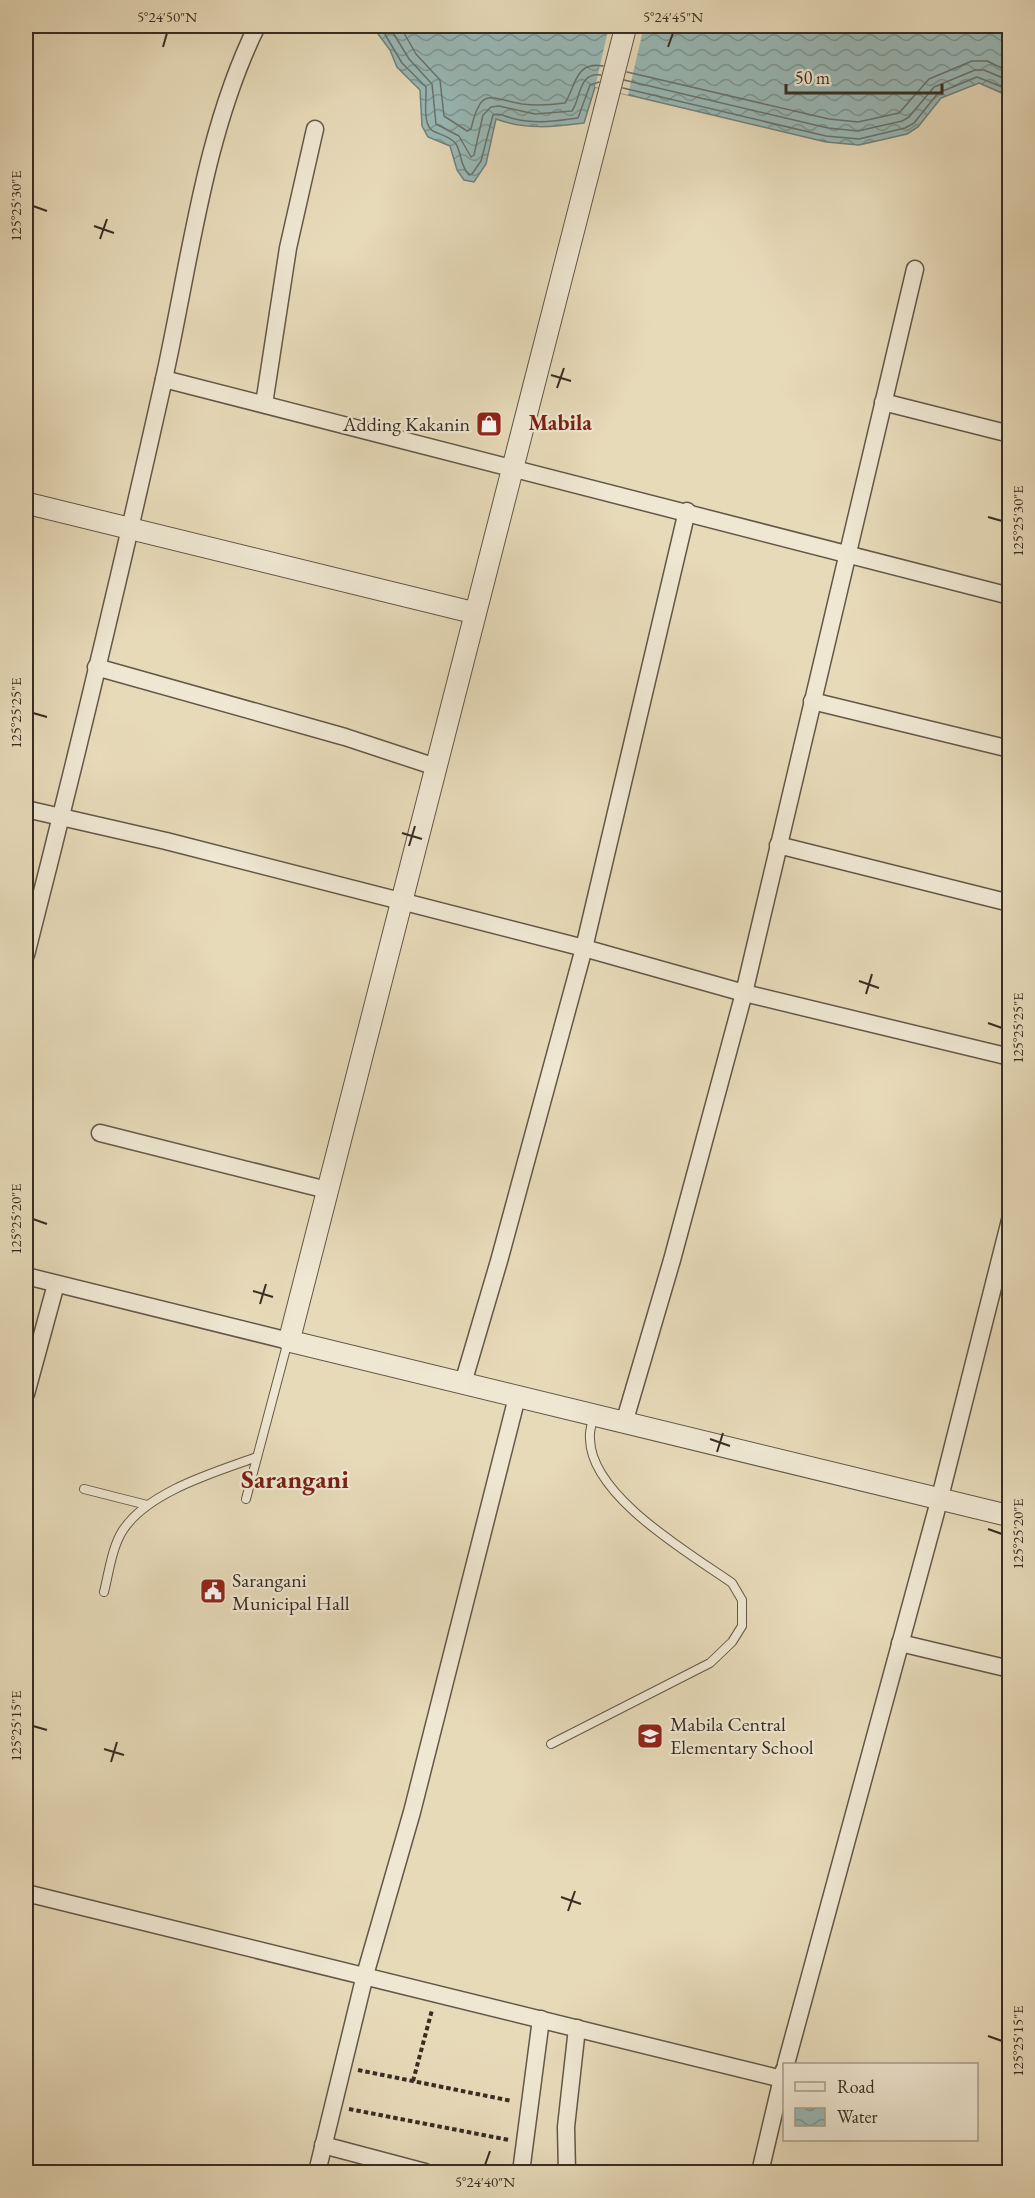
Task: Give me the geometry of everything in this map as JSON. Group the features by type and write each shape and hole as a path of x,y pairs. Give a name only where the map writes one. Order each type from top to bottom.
{"street":[{"path":"26,955 32,906 61,817 164,379 214,146 228,96 257,26"},
{"path":"289,1341 626,26"},
{"path":"264,404 288,248 315,129"},
{"path":"624,1423 672,1260 744,993 846,552 915,269"},
{"path":"164,379 687,511 1010,596"},
{"path":"883,402 1010,434"},
{"path":"26,503 475,613"},
{"path":"462,1383 506,1238 584,948 687,511"},
{"path":"96,667 345,737 436,767"},
{"path":"812,702 1010,749"},
{"path":"26,809 584,948 744,993 1010,1057"},
{"path":"778,845 1010,903"},
{"path":"100,1133 327,1190"},
{"path":"786,2063 939,1501 1010,1220"},
{"path":"26,1276 939,1501 1010,1516"},
{"path":"26,1394 56,1284"},
{"path":"316,2172 365,1975 412,1812 517,1397"},
{"path":"900,1642 1010,1669"},
{"path":"26,1893 577,2028 783,2071"},
{"path":"521,2172 541,2019"},
{"path":"567,2172 566,2127 577,2028"},
{"path":"760,2172 783,2075"},
{"path":"323,2145 425,2172"}],"lane":[{"path":"246,1499 289,1341"},
{"path":"551,1744 710,1663 732,1642 742,1626 742,1600 732,1583 630,1509 600,1473 590,1439 594,1416"},
{"path":"104,1592 118,1539 124,1528 147,1505 190,1483 257,1457"},
{"path":"84,1489 147,1505"}],"path":[{"path":"412,2081 436,1993"},
{"path":"342,2067 530,2104"},
{"path":"333,2104 444,2129 525,2142"}],"water":[{"path":"372,26 1009,26 1009,96 979,83 941,98 918,127 907,134 859,145 826,142 595,87 584,123 529,126 496,119 486,164 474,182 464,180 457,170 450,146 428,137 422,126 420,90 397,67 390,50"}],"pier":[{"path":"609,26 644,26 628,95 595,87"}],"place":[{"name":"Adding Kakanin","path":"489,424"},
{"name":"Sarangani Municipal Hall","path":"213,1591"},
{"name":"Mabila Central Elementary School","path":"650,1736"}],"district":[{"name":"Mabila","path":"560,422"},
{"name":"Sarangani","path":"295,1479"}]}
